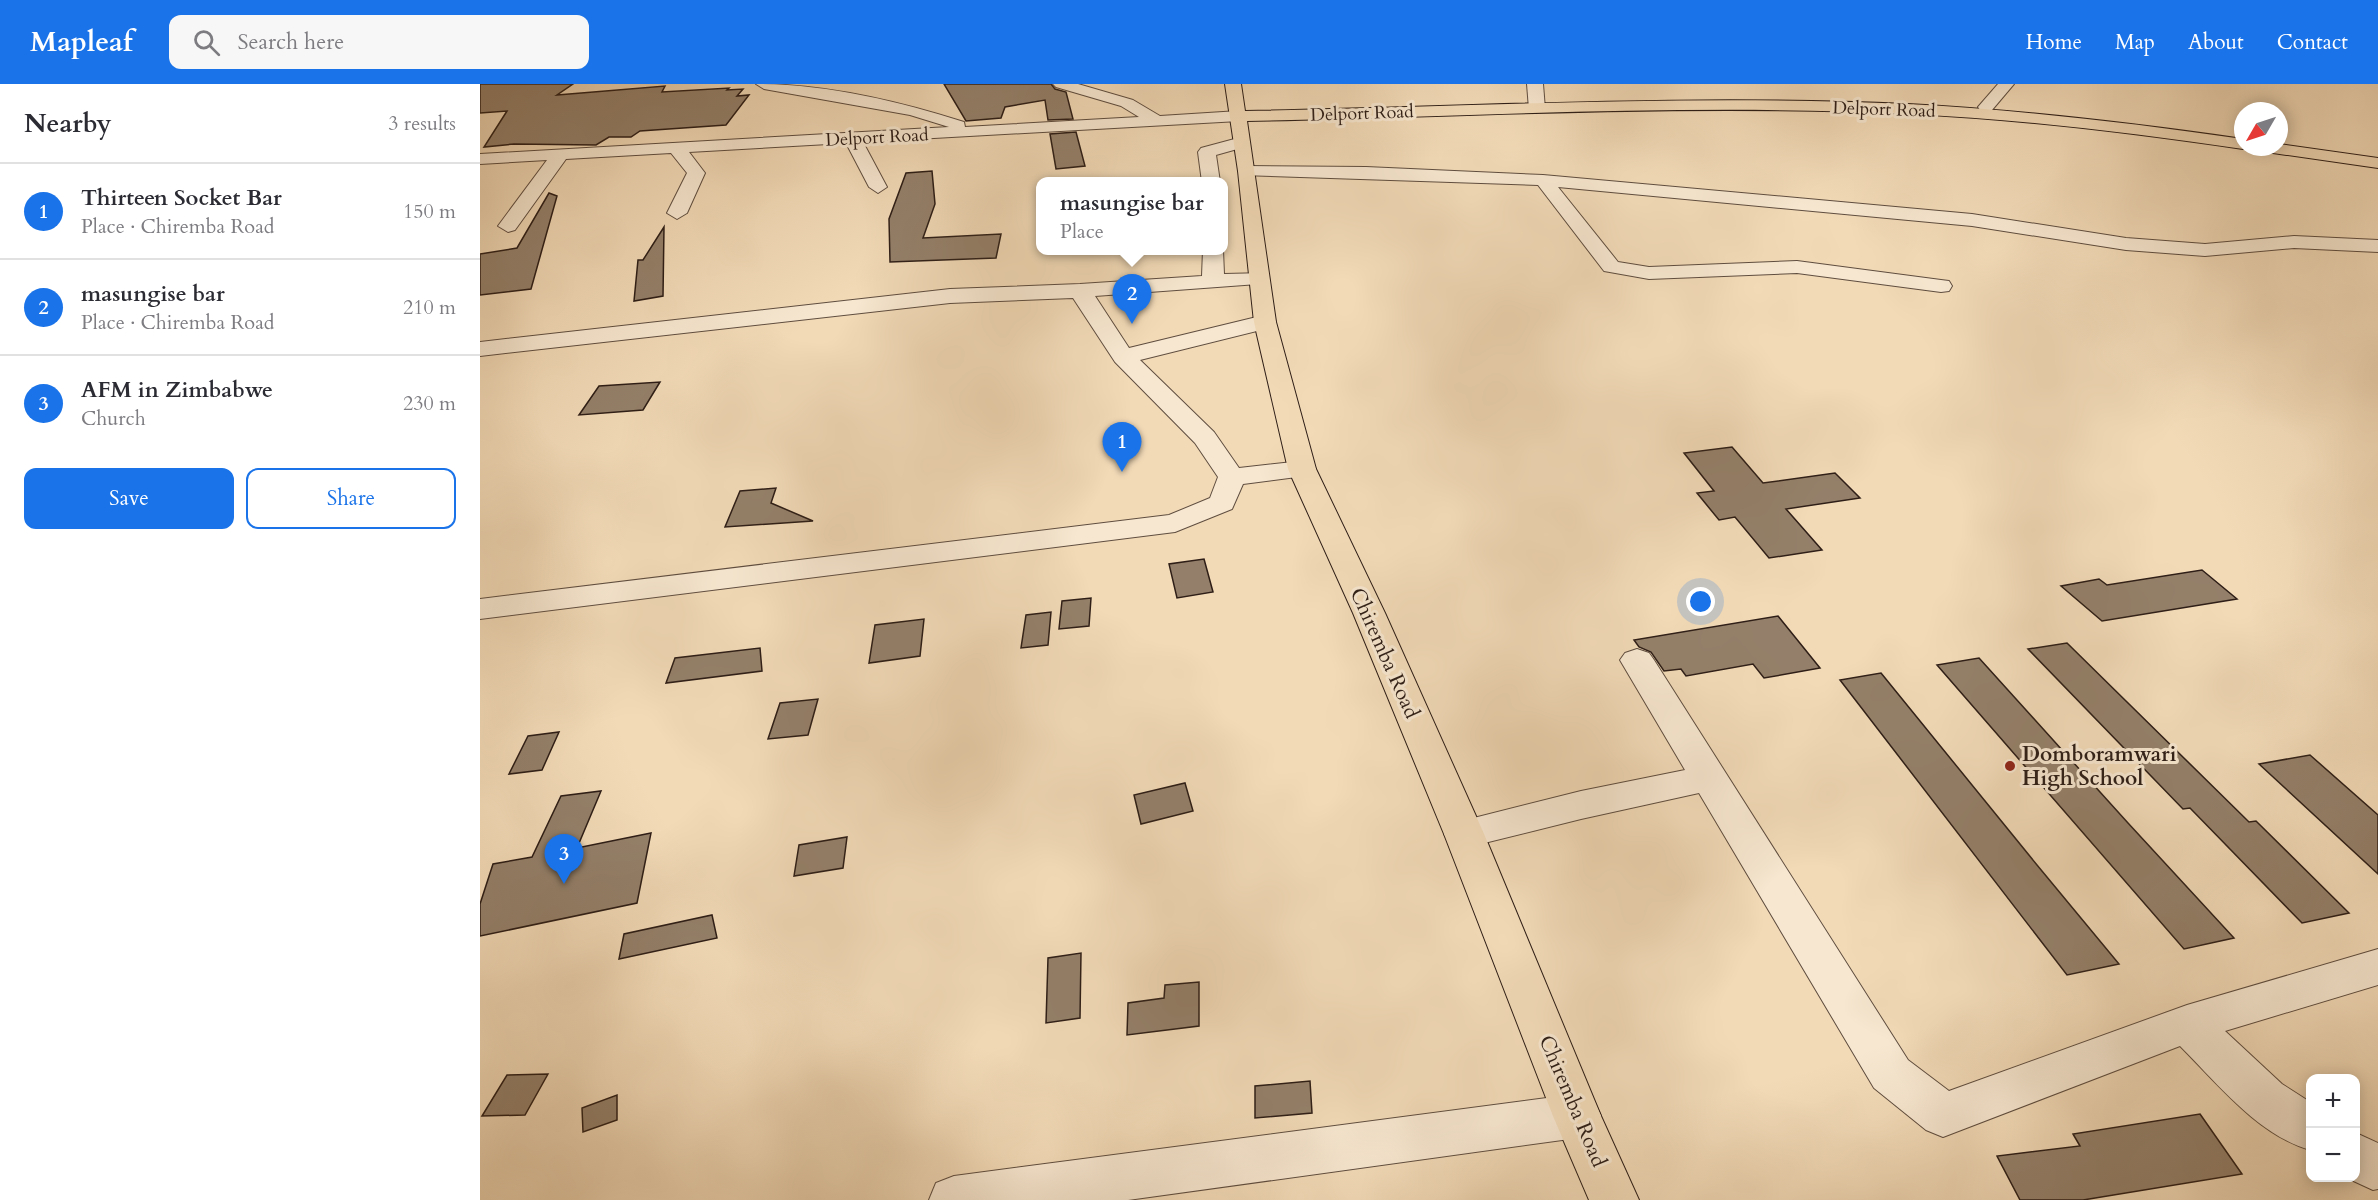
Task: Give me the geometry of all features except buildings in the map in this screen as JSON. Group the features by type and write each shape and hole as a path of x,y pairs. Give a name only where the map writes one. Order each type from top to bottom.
{"main road":[{"name":"Chiremba Road","path":"1233,84 1243,143 1265,322 1302,469 1369,613 1464,834 1577,1116 1614,1200"},
{"name":"Delport Road","path":"1243,143 1537,109 1798,107 1906,109 2062,120 2234,143"},
{"path":"2288,150 2378,163"}],"street":[{"path":"764,84 913,111 977,131"},
{"path":"1061,84 1127,103 1155,120"},
{"path":"1535,84 1537,109"},
{"path":"1986,107 2006,84"},
{"name":"Delport Road","path":"480,159 1155,120 1243,143"},
{"path":"852,138 878,187"},
{"path":"1210,177 1207,152 1243,143 1366,172 1543,180 1972,220 2126,244 2205,250 2294,242 2378,246"},
{"path":"676,148 696,172 676,213"},
{"path":"508,226 560,155"},
{"path":"1543,180 1611,267 1649,273 1797,267 1941,286"},
{"path":"1213,255 1213,280"},
{"path":"480,349 950,296 1080,291 1258,278"},
{"path":"1080,291 1124,357 1205,438 1232,477"},
{"path":"1124,357 1265,322"},
{"path":"1232,477 1302,469"},
{"path":"480,609 1175,523 1222,503 1232,477"},
{"path":"1637,660 1891,1074 1943,1115 2187,1024 2378,967"},
{"path":"1464,834 1581,805 1710,778"},
{"path":"2187,1024 2265,1099 2306,1125"},
{"path":"954,1200 1577,1116"},
{"path":"2360,1159 2373,1167 2378,1167"}],"place":[{"name":"masungise bar","path":"1132,324"},
{"name":"Thirteen Socket Bar","path":"1122,472"},
{"name":"Domboramwari High School","path":"2010,766"},
{"name":"AFM in Zimbabwe","path":"564,884"}]}
